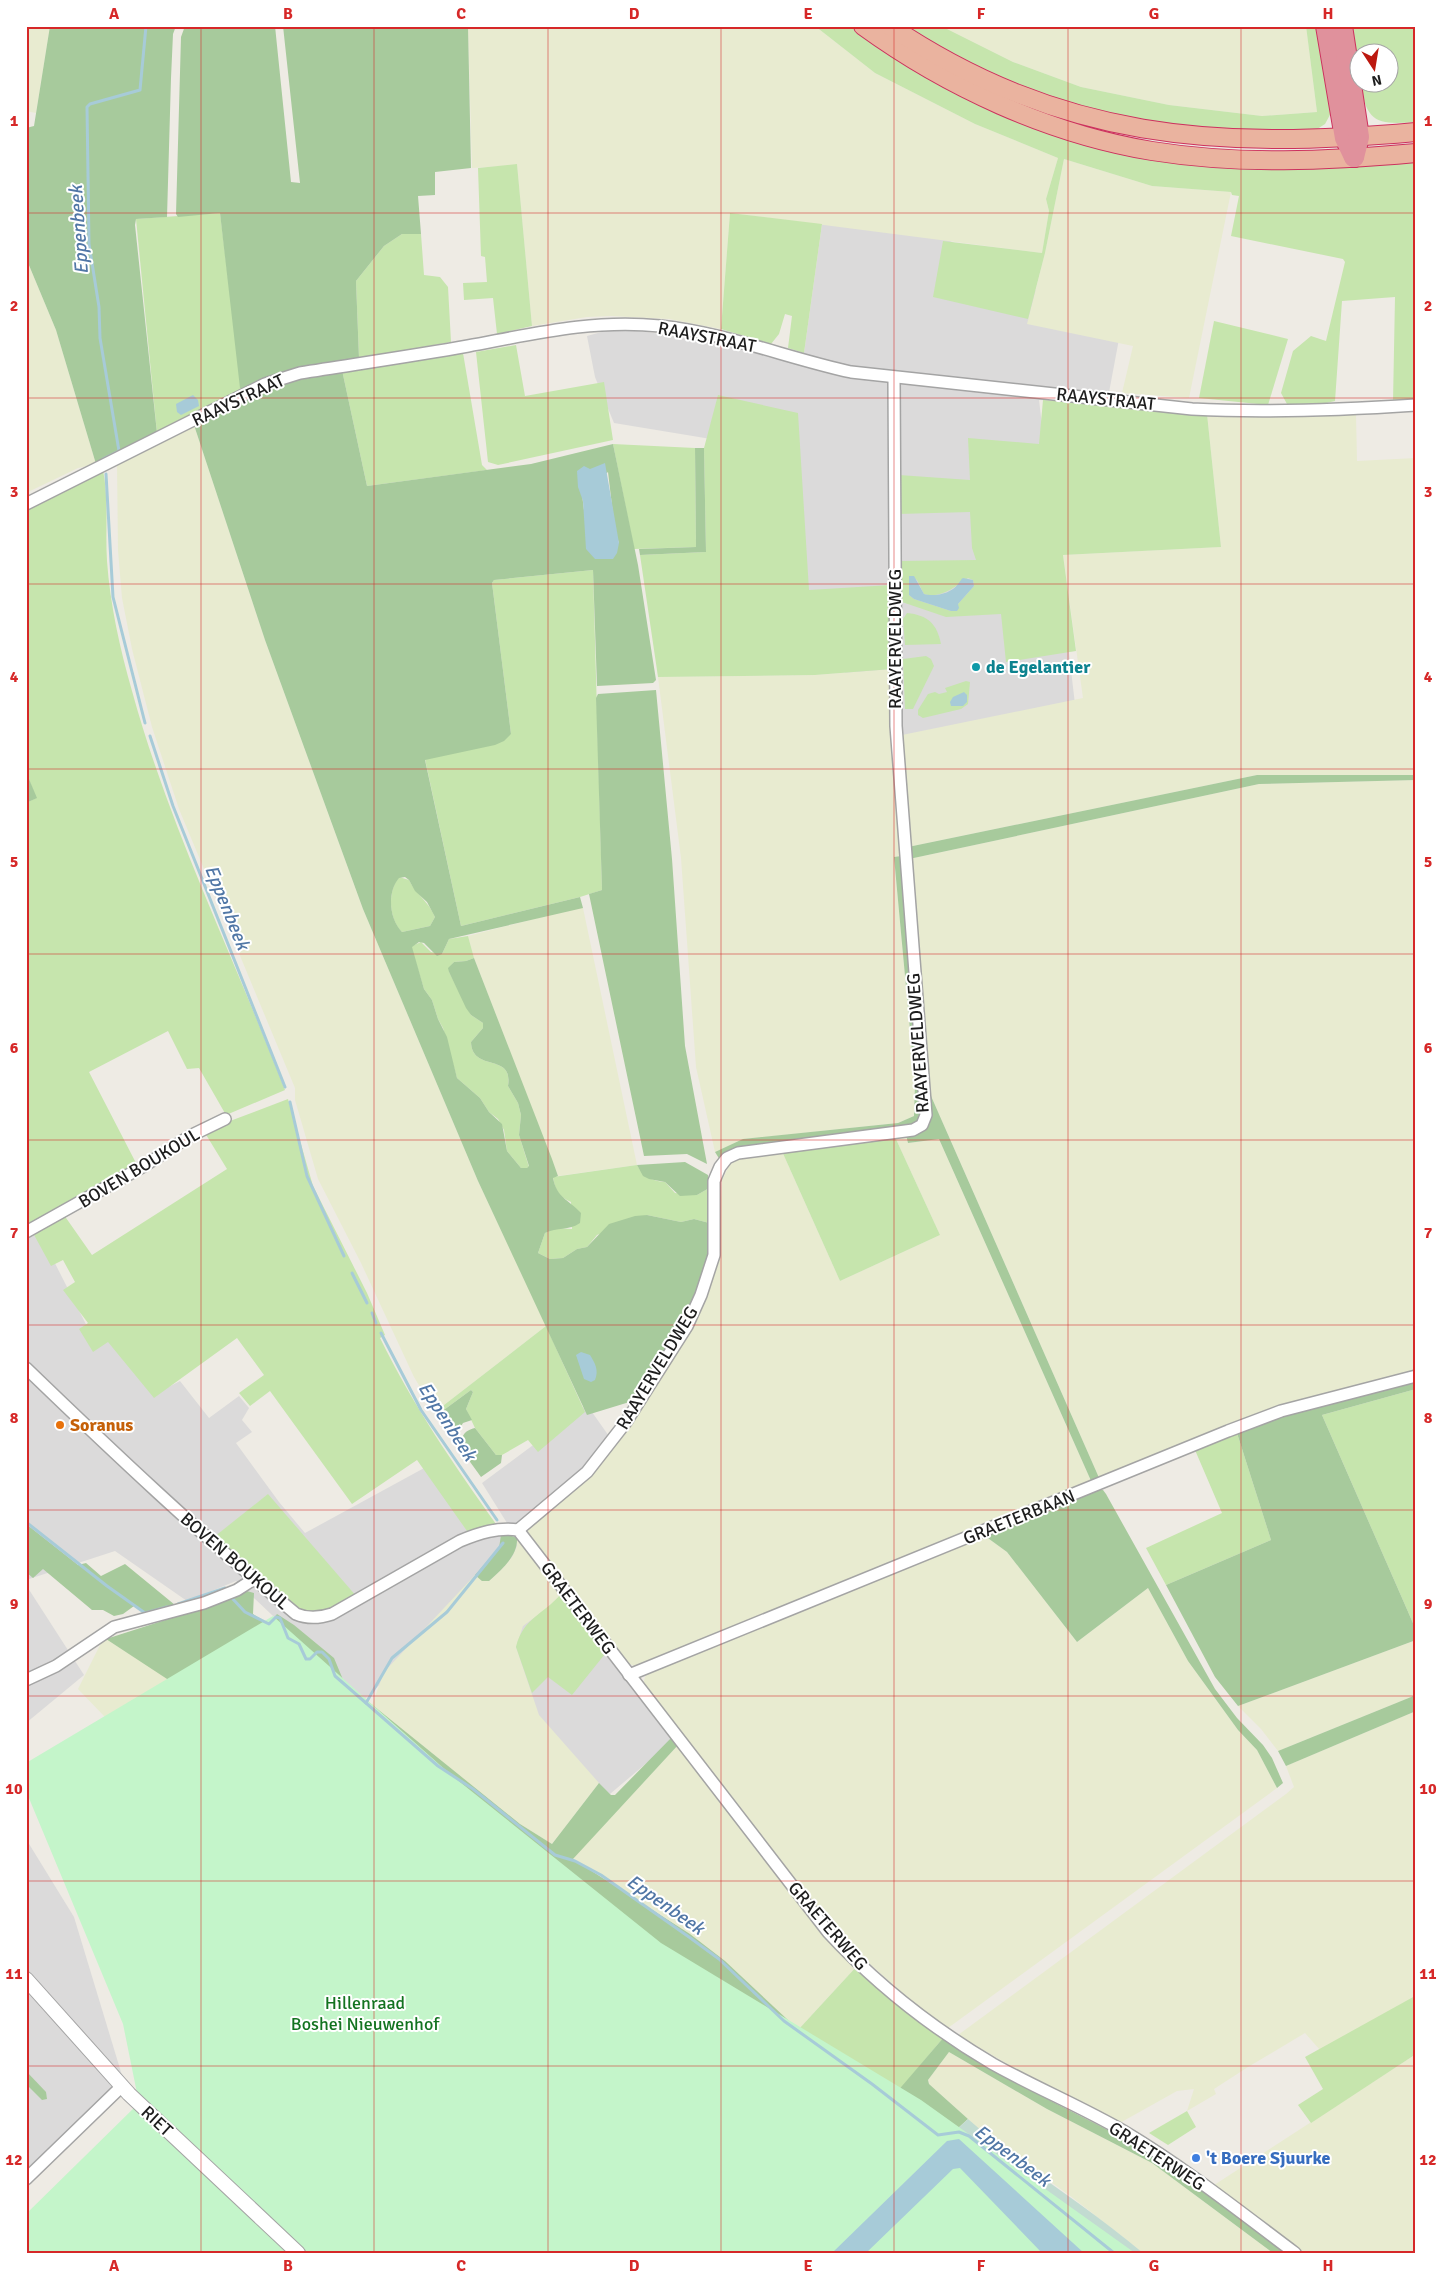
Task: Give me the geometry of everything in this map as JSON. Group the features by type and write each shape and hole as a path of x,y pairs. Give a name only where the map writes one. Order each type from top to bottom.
{"highway":[{"path":"863,26 906,55 974,92 1042,120 1103,139 1151,151 1216,158 1269,160 1354,158 1416,153"},
{"path":"890,26 938,57 980,78 1040,103 1091,118 1166,133 1206,138 1254,140 1352,138 1416,132"},
{"path":"1326,26 1352,138"},
{"path":"1342,26 1354,158"}],"street":[{"name":"RAAYSTRAAT","path":"26,504 265,384 300,373 598,324 623,324 701,332 767,348 805,362 851,372 1220,411 1320,411 1416,405"},
{"name":"RAAYERVELDWEG","path":"512,1529 587,1472 626,1422 686,1326 701,1295 714,1255 714,1181 720,1166 727,1158 738,1153 913,1130 922,1125 926,1114 896,726 894,378"},
{"name":"BOVEN BOUKOUL","path":"26,1232 144,1166 190,1136 225,1119"},
{"name":"BOVEN BOUKOUL","path":"26,1368 109,1448 254,1579 296,1614 319,1618 332,1614 355,1603 460,1540 480,1533 512,1529"},
{"name":"GRAETERBAAN","path":"629,1676 1228,1431 1281,1411 1416,1376"},
{"name":"GRAETERWEG","path":"512,1529 828,1932 858,1965 931,2025 994,2064 1123,2131 1171,2160 1295,2253"},
{"path":"26,1680 56,1666 114,1628 204,1603 237,1590 254,1579"},
{"name":"RIET","path":"26,1979 121,2087 298,2253"},
{"path":"26,2178 121,2087"}],"shaded area":[{"path":"822,224 947,239 1119,339 1107,403 1039,400 1075,704 884,743 805,601 789,452 614,423 595,377 587,336 616,328 804,353"},
{"path":"35,1224 97,1346 111,1339 153,1395 180,1381 209,1418 239,1396 249,1408 242,1420 252,1432 236,1443 279,1502 305,1533 426,1467 468,1532 507,1523 482,1483 587,1405 611,1439 577,1480 516,1534 676,1738 610,1794 425,1641 363,1701 236,1581 187,1601 115,1551 26,1580 26,1229"},
{"path":"26,1585 84,1675 26,1723"},
{"path":"26,1839 74,1917 124,2082 26,2177"}],"green space":[{"path":"26,26 50,26 36,113 26,111"},
{"path":"50,26 176,26 173,34 167,217 136,219 135,225 157,433 96,464 56,330 26,258 26,128 34,126"},
{"path":"185,26 275,26 291,182 300,183 283,26 468,26 471,168 435,172 435,195 418,196 421,234 402,234 384,246 356,281 359,358 300,367 242,390 240,388 220,213 178,217 176,214 181,37"},
{"path":"468,26 815,26 875,73 975,124 1058,158 1046,199 1049,211 1042,253 730,213 721,329 669,319 611,316 587,317 532,326 517,165 472,168"},
{"path":"815,26 852,26 904,63 1180,163 1237,169 1295,169 1416,162 1416,401 1393,402 1395,297 1342,301 1335,401 1313,406 1287,404 1281,393 1293,351 1311,336 1326,341 1345,262 1343,259 1231,236 1239,196 1232,195 1231,192 1152,186 1064,159 1045,253 1028,319 933,297 943,241 1042,253 1049,211 1046,199 1058,158 975,124 875,73"},
{"path":"903,26 941,26 1013,62 1081,87 1169,105 1262,116 1317,112 1306,26 1320,26 1331,113 1325,124 1311,133 1166,128 1028,92 959,60"},
{"path":"941,26 1306,26 1317,112 1262,116 1169,105 1081,87 1013,62"},
{"path":"1351,26 1416,26 1416,122 1392,123 1376,119 1366,106 1362,92 1400,92 1400,42 1354,42"},
{"path":"1064,159 1152,186 1231,192 1189,398 1122,393 1133,346 1027,324 1045,253"},
{"path":"517,164 532,326 497,334 493,298 464,300 463,283 487,282 485,257 481,256 478,168"},
{"path":"220,213 242,390 157,433 136,219"},
{"path":"730,213 822,224 804,353 788,348 792,316 785,314 779,334 771,344 721,329"},
{"path":"402,234 421,234 424,275 440,277 448,287 451,342 359,358 356,281 384,246"},
{"path":"26,258 56,330 96,464 78,468 26,493"},
{"path":"1214,321 1288,339 1268,405 1199,398"},
{"path":"516,345 525,396 604,382 613,440 498,465 488,462 476,352"},
{"path":"463,353 482,465 487,470 367,486 342,370"},
{"path":"342,370 367,486 531,464 613,444 638,565 656,680 653,683 597,686 593,570 494,580 492,583 511,734 504,741 495,745 425,760 461,926 580,897 583,908 449,939 442,954 437,956 424,943 419,942 412,947 424,989 432,1000 438,1019 447,1037 457,1078 480,1098 489,1112 502,1124 507,1151 521,1168 527,1168 529,1166 519,1135 521,1115 518,1103 508,1086 508,1076 505,1069 485,1061 473,1051 471,1042 483,1028 483,1023 471,1015 466,1008 449,972 448,968 454,962 474,958 552,1159 558,1176 553,1178 557,1190 581,1213 580,1223 545,1233 538,1253 550,1259 563,1258 577,1249 587,1247 609,1224 635,1216 647,1215 681,1222 694,1219 713,1224 713,1241 687,1320 636,1400 587,1415 478,1181 363,909 265,640 194,425 264,390 292,380","holes":["608,472 615,531 619,543 586,549 587,535 582,494","405,877 409,880 415,891 427,902 435,917 430,926 402,932 394,920 391,898 395,884 399,878"]},
{"path":"718,395 798,413 809,590 891,585 892,669 815,675 658,677 640,555 706,552 704,448"},
{"path":"1043,400 1207,414 1221,547 1063,555 1076,651 1006,662 1001,614 946,617 899,601 899,561 976,560 972,548 970,512 898,514 899,475 970,480 968,438 1039,444","holes":["909,576 917,580 924,594 930,595 942,594 968,578 973,580 974,586 958,604 956,611 951,611 914,599 909,595"]},
{"path":"1207,414 1242,417 1356,414 1357,461 1416,458 1416,775 1257,775 908,847 902,735 1083,698 1063,555 1221,547"},
{"path":"194,425 265,640 363,909 478,1181 546,1326 435,1412 414,1377 361,1263 318,1179 295,1100 295,1088 179,809 152,727 132,649 122,598 118,550 117,464"},
{"path":"613,444 695,448 696,547 634,549"},
{"path":"695,448 704,448 706,552 640,555 639,549 696,547"},
{"path":"103,470 106,493 107,561 110,594 132,691 147,742 184,843 285,1090 226,1115 199,1068 187,1069 168,1031 89,1072 136,1163 26,1226 26,803 36,798 26,772 26,507"},
{"path":"593,570 602,890 461,926 425,759 511,734 492,583 494,580"},
{"path":"907,613 926,618 937,631 941,644 905,645 903,619"},
{"path":"926,656 931,659 934,666 913,709 905,709 903,659"},
{"path":"892,669 901,856 894,857 915,1084 914,1116 898,1123 744,1139 715,1152 696,1067 681,858 658,677 815,675"},
{"path":"966,681 970,682 968,704 961,709 923,718 918,715 918,710 928,694 947,692 945,688"},
{"path":"656,690 672,859 685,1046 707,1164 687,1154 644,1156 589,894 602,890 596,698 598,694"},
{"path":"26,772 37,798 26,803"},
{"path":"1257,775 1416,775 1416,780 1259,784 909,859 908,847"},
{"path":"1416,780 1416,1371 1356,1387 1100,1480 931,1096 909,859 1259,784"},
{"path":"901,856 923,1084 921,1120 899,1130 745,1146 729,1152 720,1160 715,1152 743,1139 898,1123 914,1116 915,1084 894,857"},
{"path":"399,877 409,880 426,902 435,917 430,926 402,932 398,927 392,913 391,898 395,883"},
{"path":"576,908 583,908 637,1165 558,1176 474,958 468,936"},
{"path":"468,936 474,958 454,962 449,968 449,972 471,1015 483,1023 483,1028 471,1042 473,1051 485,1061 505,1069 508,1076 508,1086 518,1103 521,1115 519,1135 529,1167 527,1168 521,1168 507,1151 504,1130 498,1119 489,1112 480,1098 457,1078 443,1028 432,1000 424,989 412,950 412,946 421,942 431,952 442,954 449,939"},
{"path":"931,1096 1100,1480 1092,1483 939,1139 908,1143 906,1135 921,1128 928,1122 931,1112"},
{"path":"288,1099 313,1186 367,1293 385,1335 380,1338 434,1434 496,1524 467,1531 417,1460 352,1504 270,1391 250,1406 239,1393 264,1375 237,1338 154,1398 108,1342 93,1352 79,1329 88,1323 63,1290 75,1282 63,1260 51,1266 33,1233 64,1215 92,1255 227,1169 205,1133 230,1121"},
{"path":"906,1135 908,1143 939,1139 1092,1483 637,1667 625,1662 528,1537 528,1526 600,1461 664,1374 700,1310 718,1259 722,1180 729,1166 735,1160 749,1154 781,1149 840,1281 940,1235 895,1137"},
{"path":"895,1137 940,1235 840,1281 781,1149"},
{"path":"685,1162 708,1175 708,1180 712,1181 711,1187 697,1195 680,1196 665,1182 643,1176 637,1165"},
{"path":"637,1165 642,1173 656,1181 665,1182 675,1193 697,1195 711,1187 713,1224 694,1219 681,1222 647,1215 597,1235 587,1247 577,1249 563,1258 550,1259 538,1253 545,1233 556,1228 572,1229 571,1202 563,1198 558,1192 553,1177"},
{"path":"546,1326 585,1412 538,1452 528,1440 502,1455 496,1455 475,1428 466,1409 473,1392 471,1390 437,1415 435,1412"},
{"path":"1416,1379 1416,1389 1322,1415 1416,1630 1416,1640 1238,1706 1215,1677 1166,1585 1271,1540 1237,1433 1288,1415"},
{"path":"1416,1389 1416,1630 1322,1415"},
{"path":"471,1390 473,1392 466,1409 472,1420 463,1423 453,1439 437,1415"},
{"path":"475,1428 496,1455 502,1455 501,1463 481,1477 460,1448 464,1435"},
{"path":"1237,1433 1271,1540 1166,1585 1146,1548 1222,1513 1195,1450"},
{"path":"1095,1490 1103,1490 1106,1494 1215,1689 1237,1718 1263,1745 1272,1758 1283,1783 1277,1788 1257,1750 1238,1730 1188,1661 1148,1588 1077,1642 1007,1552 985,1536"},
{"path":"268,1494 357,1597 320,1614 299,1611 214,1537"},
{"path":"26,1524 78,1565 86,1563 101,1576 125,1564 175,1605 146,1614 134,1606 123,1614 114,1616 103,1610 92,1610 43,1569 33,1578 26,1572"},
{"path":"507,1534 517,1538 515,1551 504,1567 489,1581 482,1581 475,1575 499,1548 501,1535"},
{"path":"985,1536 1007,1552 1077,1642 1148,1588 1188,1661 1238,1730 1257,1750 1277,1788 948,2028 908,1998 851,1947 797,1882 643,1684 646,1674"},
{"path":"517,1538 561,1594 553,1604 523,1626 516,1647 539,1715 599,1783 552,1844 520,1824 372,1705 384,1672 475,1575 482,1581 489,1581 502,1569 512,1557 517,1546"},
{"path":"243,1590 254,1593 253,1614 269,1624 277,1614 294,1625 334,1658 344,1682 520,1824 552,1844 599,1783 611,1795 615,1795 673,1736 679,1744 573,1859 690,1934 725,1961 819,2049 890,2100 944,2037 1051,2101 1157,2155 1289,2253 1273,2253 1152,2163 1047,2109 949,2052 928,2080 929,2084 968,2119 956,2130 939,2132 919,2116 915,2119 915,2135 803,2253 772,2253 860,2157 784,2092 641,1989 106,1639 212,1605"},
{"path":"561,1594 605,1654 572,1695 548,1677 532,1693 516,1647 523,1629"},
{"name":"Hillenraad Boshei Nieuwenhof","path":"273,1616 450,1774 661,1943 921,2100 1135,2253 26,2253 26,2214 139,2103 123,2024 26,1791 26,1763"},
{"path":"106,1639 187,1691 243,1860 78,1689 102,1641"},
{"path":"1416,1640 1416,1695 1278,1751 1261,1729 1238,1706"},
{"path":"1416,1695 1416,1711 1286,1766 1278,1751"},
{"path":"1416,1711 1416,1997 1320,2050 1305,2033 1214,2089 1216,2094 1187,2111 1194,2089 1177,2091 1118,2124 1038,2082 958,2035 1286,1794 1294,1787 1286,1766"},
{"path":"679,1744 857,1966 798,2030 738,1973 690,1934 573,1858"},
{"path":"857,1966 944,2037 891,2100 798,2030"},
{"path":"1415,1996 1416,2054 1311,2123 1298,2105 1323,2089 1305,2057"},
{"path":"949,2052 1047,2109 1152,2163 1273,2253 1143,2253 1073,2198 982,2132 929,2084 928,2080"},
{"path":"1416,2054 1416,2253 1305,2253 1211,2187"},
{"path":"26,2071 46,2092 47,2099 42,2100 26,2084"},
{"path":"1187,2111 1196,2127 1168,2145 1149,2133"},
{"path":"968,2119 1011,2154 1122,2235 1143,2253 1084,2253 956,2130"}],"water":[{"path":"193,395 198,400 199,406 181,415 177,412 176,404"},
{"path":"605,463 619,543 617,553 613,559 595,559 586,549 583,501 578,487 577,471 584,466 590,469"},
{"path":"909,576 914,576 924,594 928,595 947,592 955,587 963,578 973,580 974,586 958,604 959,608 957,611 951,611 914,599 909,595"},
{"path":"964,692 967,695 967,702 963,706 951,706 950,702 953,697"},
{"path":"581,1352 590,1355 596,1367 595,1380 591,1382 584,1379 576,1355"},
{"path":"959,2139 1084,2253 1042,2253 960,2168 953,2169 866,2253 832,2253 947,2141"}],"waterway":[{"name":"Eppenbeek","path":"103,459 119,451 100,338 99,307 89,244 87,107 90,104 140,90 146,26"},
{"name":"Eppenbeek","path":"106,474 113,597 145,723"},
{"name":"Eppenbeek","path":"150,736 173,806 285,1087"},
{"name":"Eppenbeek","path":"290,1102 307,1176 344,1256"},
{"name":"Eppenbeek","path":"352,1273 367,1303"},
{"name":"Eppenbeek","path":"372,1313 376,1323"},
{"name":"Eppenbeek","path":"381,1333 421,1410 497,1520"},
{"path":"26,1522 107,1586 145,1613 167,1607"},
{"name":"Eppenbeek","path":"503,1543 447,1612 392,1658 366,1703 438,1766 473,1789 555,1855 575,1861 601,1875 689,1937 719,1959 784,2021 872,2084 938,2135 959,2132 969,2136 1114,2253"},
{"path":"178,1604 225,1588"},
{"path":"231,1597 245,1612 269,1624 276,1617 280,1618 288,1638 299,1644 306,1659 310,1659 317,1652 322,1652 329,1659 335,1676 366,1703"}],"place":[{"name":"de Egelantier","path":"976,667"},
{"name":"Soranus","path":"60,1425"},
{"name":"'t Boere Sjuurke","path":"1196,2158"}]}
